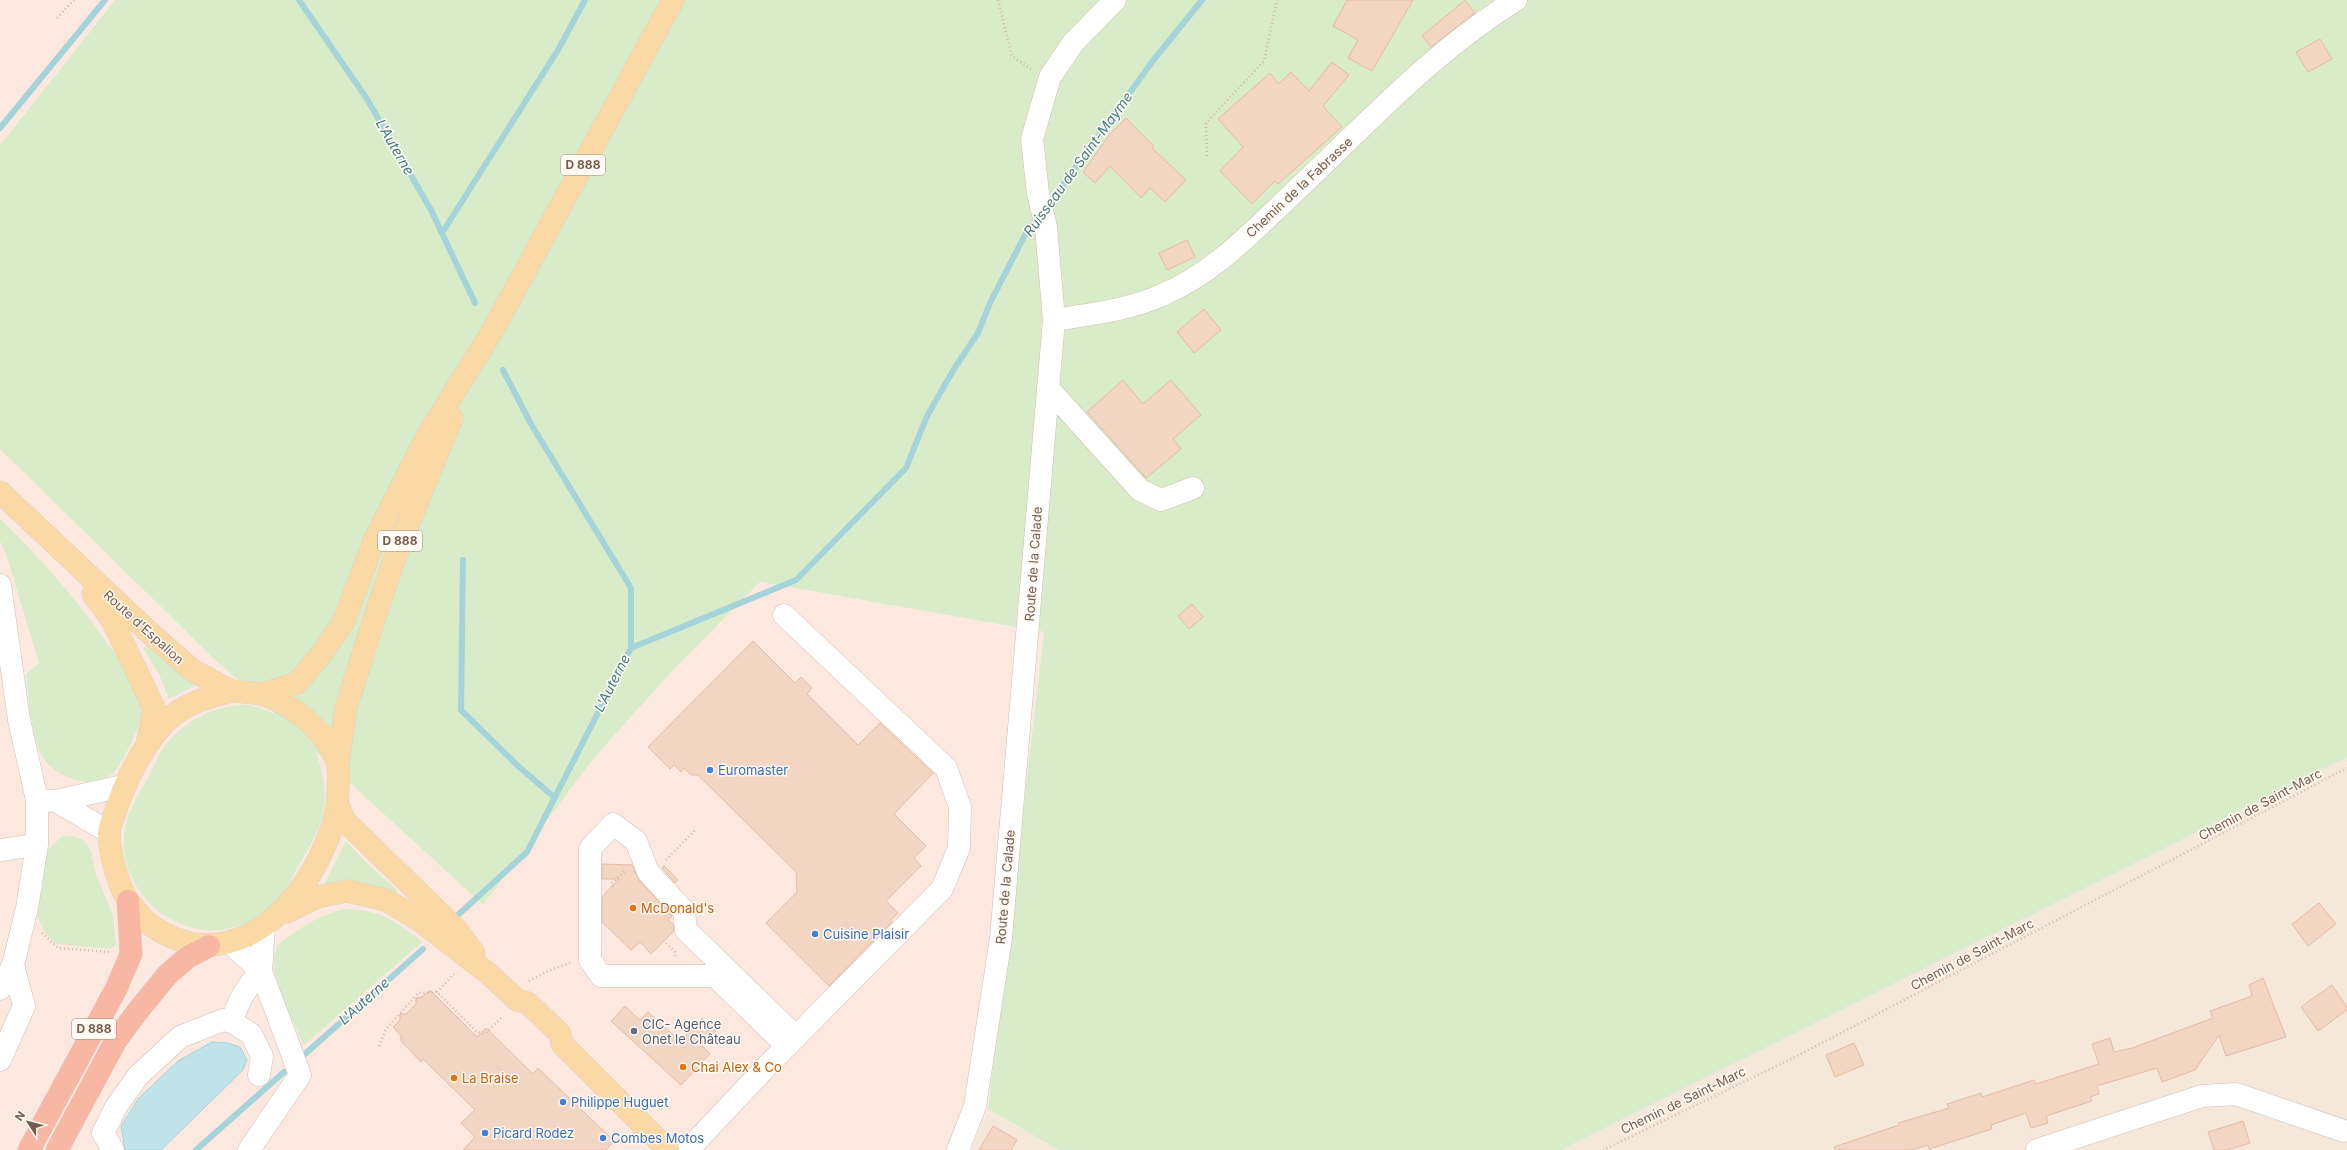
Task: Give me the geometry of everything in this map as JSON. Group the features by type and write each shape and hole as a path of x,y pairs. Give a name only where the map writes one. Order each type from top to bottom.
{"highway":[{"name":"D 888","path":"29,1150 116,989 130,954 128,901"},
{"name":"D 888","path":"57,1150 115,1042 137,1012 168,974 188,957 219,944"}],"main road":[{"name":"D 888","path":"263,694 297,683 320,656 343,623 374,541 420,450 492,330 673,0"},
{"name":"D 888","path":"338,763 346,708 398,549 443,438 492,330"},
{"name":"Route d'Espalion","path":"0,492 64,554 192,670 231,691"},
{"name":"Route d'Espalion","path":"64,554 112,620 154,708 147,746"},
{"path":"271,921 308,880 330,836 338,805 338,763 318,730 292,708 263,694 231,691 197,701 172,716 147,746 123,786 109,832 116,873 128,901 151,926 178,941 219,944 248,937 271,921 317,897 347,891 386,900 418,919 490,975"},
{"path":"338,805 344,820 457,930 520,1014 550,1043 562,1044 668,1150"}],"street":[{"name":"Route de la Calade","path":"958,1150 975,1106 1001,938 1054,320 1046,227 1038,193 1032,139 1050,78 1073,43 1115,0"},
{"name":"Chemin de la Fabrasse","path":"1054,320 1109,311 1162,295 1219,263 1405,86 1462,37 1516,0"},
{"path":"1048,388 1140,490 1161,500 1193,488"},
{"path":"0,585 19,720 46,800 27,908 13,965 0,989"},
{"path":"688,1150 942,889 959,848 960,807 946,768 784,615"},
{"path":"0,708 19,720"},
{"path":"46,800 123,786"},
{"path":"46,800 109,832"},
{"path":"613,824 636,841 648,872 684,911 684,923 686,930 728,971 792,1042 715,976 601,976 590,960 590,849 613,824"},
{"path":"0,850 37,845"},
{"path":"232,1022 235,1009 248,986 261,971 271,921"},
{"path":"219,944 261,971 300,1075 249,1150"},
{"path":"0,1060 24,1006 13,965"},
{"path":"113,1150 103,1133 116,1107 138,1076 180,1037 223,1020 232,1022 251,1034 262,1056 259,1075"},
{"path":"2038,1150 2202,1096 2236,1094 2346,1130"}],"path":[{"path":"57,18 74,0"},
{"path":"998,0 1012,56 1026,67 1050,78"},
{"path":"1207,156 1206,123 1264,61 1277,0"},
{"name":"Chemin de Saint-Marc","path":"1603,1150 1797,1056 2347,768"},
{"path":"27,908 44,936 58,948 130,954"},
{"path":"437,992 477,1032 485,1034 532,978 570,963 590,960"},
{"path":"379,1046 386,1029 418,993 437,992 458,970"}],"shaded area":[{"path":"0,0 115,0 0,145"},
{"path":"0,449 213,658 483,905 594,758 674,669 760,582 1044,632 988,1109 970,1150 0,1150"},
{"path":"2347,757 2347,1150 1561,1150 2344,758"},
{"path":"988,1109 1059,1150 970,1150"}],"green space":[{"path":"115,0 2347,0 2347,757 1561,1150 1059,1150 988,1109 1044,632 760,582 674,669 594,758 483,905 316,752 324,787 324,809 319,826 310,845 285,890 262,914 253,920 232,928 220,930 201,929 182,925 165,916 150,904 138,889 129,872 124,853 124,833 130,811 164,747 170,739 186,725 215,710 236,705 253,706 275,714 213,658 0,449 0,145"},
{"path":"0,519 30,549 72,596 98,630 128,675 136,690 141,710 140,720 131,744 119,766 113,773 101,780 84,782 67,777 52,768 41,754 33,732 26,674 39,663 6,554 0,541"},
{"path":"148,646 171,667 197,682 196,685 169,699 159,674 143,648"},
{"path":"62,836 74,836 85,841 91,851 96,875 113,915 116,945 110,949 58,944 48,937 36,915 43,884 45,853"},
{"path":"346,841 367,863 397,890 396,893 368,885 324,885"},
{"path":"344,909 367,911 386,917 403,927 422,942 304,1045 287,1009 276,980 274,954 279,944 312,921"}],"water":[{"path":"212,1042 228,1043 240,1047 247,1060 243,1070 161,1150 125,1150 121,1126 139,1098 178,1061"}],"building":[{"path":"1347,0 1413,0 1372,71 1348,58 1358,40 1333,26"},
{"path":"1465,0 1475,13 1431,47 1422,36"},
{"path":"2320,39 2332,59 2308,72 2296,52"},
{"path":"1332,62 1349,75 1323,106 1342,127 1278,184 1275,181 1252,204 1220,171 1243,147 1218,119 1270,73 1279,84 1291,72 1309,91"},
{"path":"1126,118 1154,146 1152,148 1186,180 1165,202 1150,188 1141,198 1110,166 1095,183 1083,172 1110,134"},
{"path":"1187,240 1195,257 1167,270 1159,253"},
{"path":"1204,309 1221,330 1194,353 1177,332"},
{"path":"1123,380 1143,404 1171,380 1201,415 1173,439 1181,449 1146,478 1087,412"},
{"path":"1192,604 1203,617 1189,629 1178,616"},
{"path":"753,641 795,683 801,677 812,688 807,694 858,745 880,723 933,773 894,814 926,846 914,858 921,866 886,901 898,913 891,920 892,922 829,986 766,923 797,892 796,872 698,775 691,775 684,768 681,772 674,765 670,769 648,747"},
{"path":"602,864 632,865 639,880 672,916 668,920 673,924 674,931 651,954 640,942 631,950 602,922 602,897 619,879 602,879"},
{"path":"664,866 678,880 675,883 662,868"},
{"path":"2319,903 2336,924 2308,946 2292,924"},
{"path":"2263,978 2286,1037 2226,1056 2219,1035 2195,1070 2162,1082 2157,1068 2097,1086 2099,1094 2090,1097 2092,1101 2046,1116 2048,1123 2031,1128 2026,1113 1991,1125 1992,1129 1929,1149 1928,1145 1911,1150 1835,1150 1834,1147 1899,1125 1898,1123 1949,1108 1947,1104 1981,1093 1982,1097 2034,1080 2036,1084 2099,1064 2092,1044 2110,1038 2114,1052 2132,1048 2213,1018 2210,1011 2252,996 2249,985"},
{"path":"2332,985 2347,1007 2347,1010 2318,1031 2301,1007"},
{"path":"430,990 477,1037 486,1028 533,1074 538,1068 614,1141 606,1150 463,1150 475,1137 461,1123 475,1110 423,1059 421,1062 401,1041 401,1036 393,1027 400,1020 400,1014 406,1014 416,1004 416,998 422,997"},
{"path":"625,1006 640,1020 648,1012 680,1041 702,1018 716,1031 702,1046 710,1054 681,1085 611,1021"},
{"path":"1854,1043 1864,1065 1835,1077 1826,1055"},
{"path":"2243,1121 2250,1143 2227,1150 2214,1150 2208,1132"},
{"path":"993,1126 1017,1140 1011,1150 979,1150"}],"waterway":[{"path":"0,128 105,0"},
{"name":"L'Auterne","path":"299,0 367,99 431,210 475,303"},
{"path":"442,233 558,50 585,0"},
{"name":"Ruisseau de Saint-Mayme","path":"1047,207 1152,62 1202,0"},
{"name":"Ruisseau de Saint-Mayme","path":"631,648 796,580 906,468 927,416 954,369 978,333 990,303 1027,231 1038,217"},
{"name":"L'Auterne","path":"459,914 527,852 631,648 631,588 531,424 503,370"},
{"path":"463,560 461,710 518,766 554,797"},
{"name":"L'Auterne","path":"305,1054 423,949"},
{"name":"L'Auterne","path":"196,1150 284,1072"}],"place":[{"name":"Euromaster","path":"710,770"},
{"name":"McDonald's","path":"633,908"},
{"name":"Cuisine Plaisir","path":"815,934"},
{"name":"CIC- Agence Onet le Château","path":"634,1031"},
{"name":"Chai Alex & Co","path":"683,1067"},
{"name":"La Braise","path":"454,1078"},
{"name":"Philippe Huguet","path":"563,1102"},
{"name":"Picard Rodez","path":"485,1133"},
{"name":"Combes Motos","path":"603,1138"}]}
